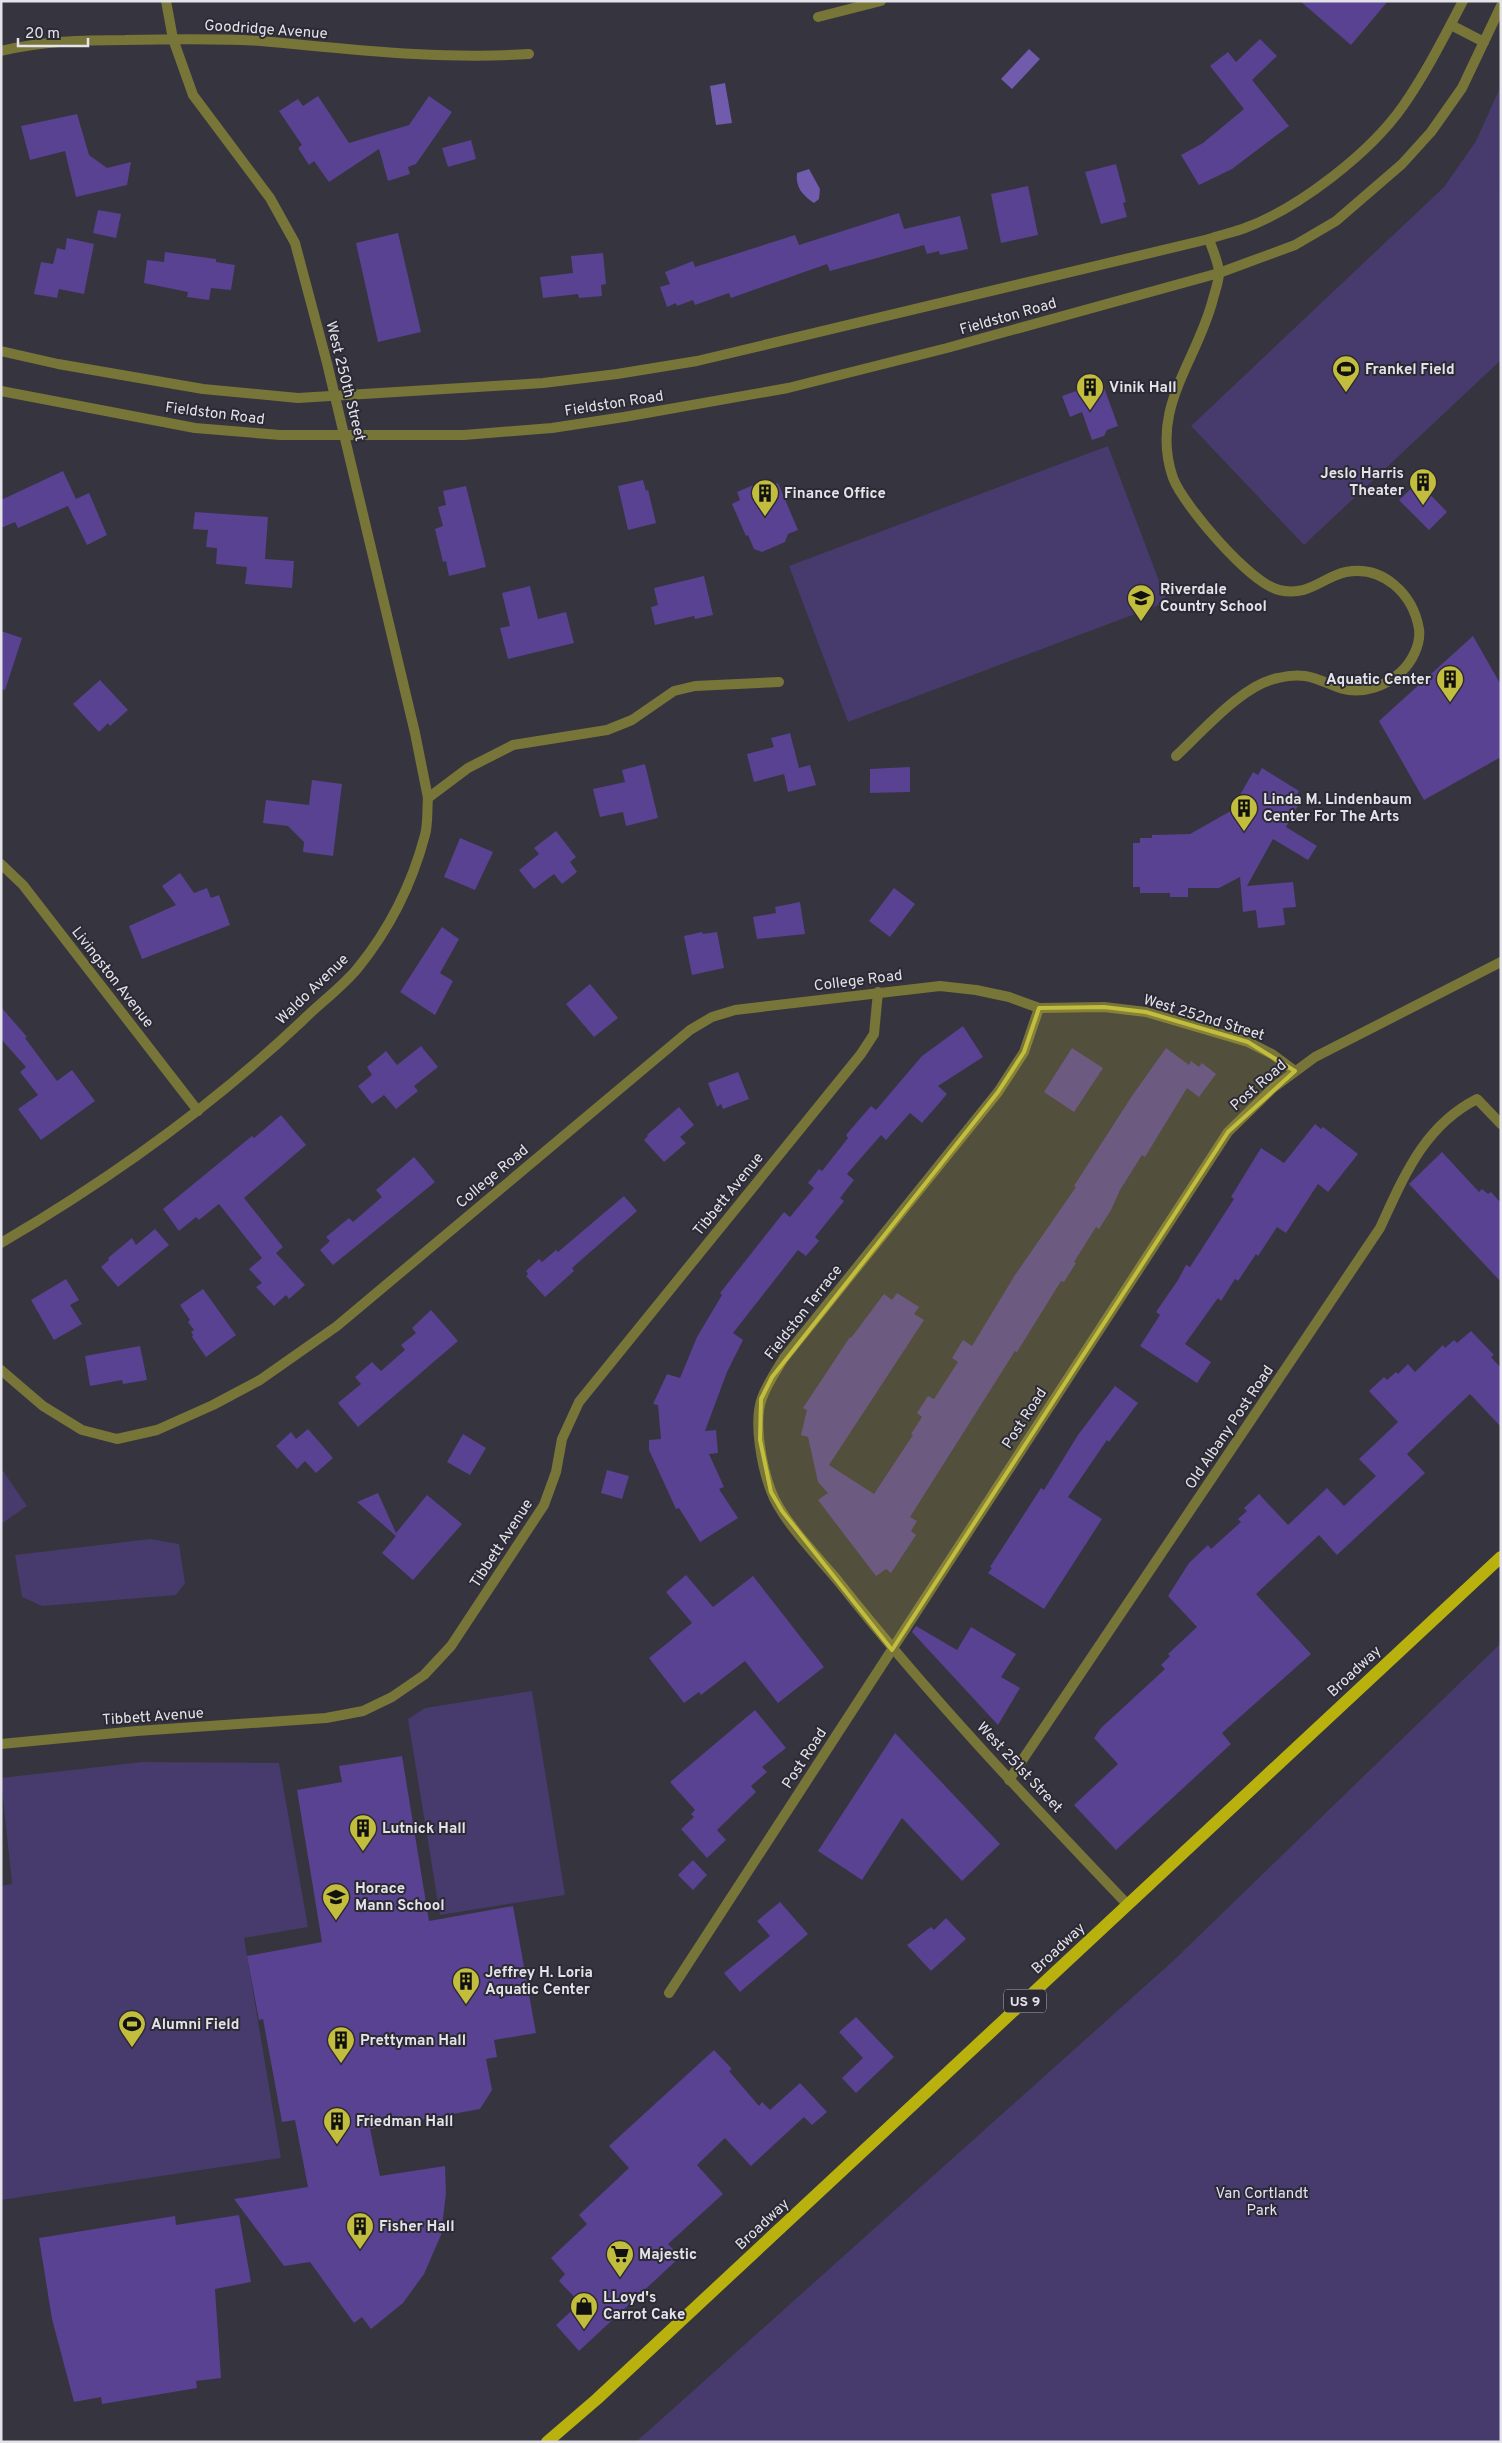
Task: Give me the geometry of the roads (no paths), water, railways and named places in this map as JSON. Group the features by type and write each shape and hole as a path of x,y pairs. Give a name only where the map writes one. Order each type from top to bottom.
{"main road":[{"name":"Broadway","path":"547,2442 597,2399 1501,1556"}],"street":[{"name":"West 250th Street","path":"166,1 173,39 193,95 270,198 295,243 344,434 428,798"},
{"path":"818,17 881,1"},
{"name":"Fieldston Road","path":"2,355 203,389 298,398 543,383 617,374 697,361 1209,239 1246,228 1283,210 1318,187 1376,138 1402,108 1463,1"},
{"name":"Fieldston Road","path":"1,391 195,428 280,435 464,435 552,428 770,391 947,348 1219,273 1295,245 1336,221 1402,164 1431,132 1462,88 1501,6"},
{"path":"1450,25 1484,42"},
{"name":"Goodridge Avenue","path":"1,50 51,42 173,39 259,41 364,52 471,57 529,54"},
{"path":"1176,756 1258,684 1278,678 1303,675 1343,689 1358,691 1387,682 1409,664 1417,646 1420,632 1416,614 1406,596 1390,580 1367,572 1345,572 1304,591 1279,590 1258,580 1196,516 1182,496 1173,477 1167,448 1167,419 1174,393 1209,314 1219,273 1209,239"},
{"path":"428,798 468,768 513,745 607,730 632,720 674,691 695,686 779,682"},
{"name":"Waldo Avenue","path":"1,1243 128,1164 198,1111 268,1052 356,970 384,931 404,897 425,834 428,798"},
{"name":"Livingston Avenue","path":"1,864 23,885 198,1111"},
{"name":"Post Road","path":"669,1993 1228,1132 1273,1088 1295,1071 1338,1044 1501,962"},
{"name":"College Road","path":"1,1370 43,1406 82,1430 117,1439 157,1430 213,1405 260,1380 337,1326 690,1030 712,1017 735,1010 940,986 976,990 1009,997 1039,1008"},
{"name":"Tibbett Avenue","path":"1,1744 138,1731 326,1718 363,1711 392,1697 424,1675 451,1646 544,1505 556,1472 562,1438 579,1402 861,1054 874,1034 878,992"},
{"name":"West 252nd Street","path":"1039,1008 1104,1007 1146,1012 1248,1042 1272,1054 1295,1071"},
{"name":"Fieldston Terrace","path":"892,1650 782,1512 771,1492 760,1440 761,1399 784,1358 998,1092 1024,1052 1039,1008"},
{"name":"Old Albany Post Road","path":"1010,1780 1380,1228 1408,1166 1422,1145 1460,1108 1477,1099 1501,1124"},
{"name":"West 251st Street","path":"892,1650 1010,1780 1127,1904"}],"place":[{"name":"Frankel Field","path":"1346,393"},
{"name":"Vinik Hall","path":"1090,411"},
{"name":"Jeslo Harris Theater","path":"1423,506"},
{"name":"Finance Office","path":"765,517"},
{"name":"Riverdale Country School","path":"1141,622"},
{"name":"Aquatic Center","path":"1450,703"},
{"name":"Linda M. Lindenbaum Center For The Arts","path":"1244,832"},
{"name":"Lutnick Hall","path":"363,1852"},
{"name":"Horace Mann School","path":"336,1921"},
{"name":"Jeffrey H. Loria Aquatic Center","path":"466,2005"},
{"name":"Alumni Field","path":"132,2048"},
{"name":"Prettyman Hall","path":"341,2064"},
{"name":"Friedman Hall","path":"337,2145"},
{"name":"Fisher Hall","path":"360,2250"},
{"name":"Majestic","path":"620,2278"},
{"name":"LLoyd's Carrot Cake","path":"584,2330"}],"park label":[{"name":"Van Cortlandt Park","path":"1262,2202"}]}
